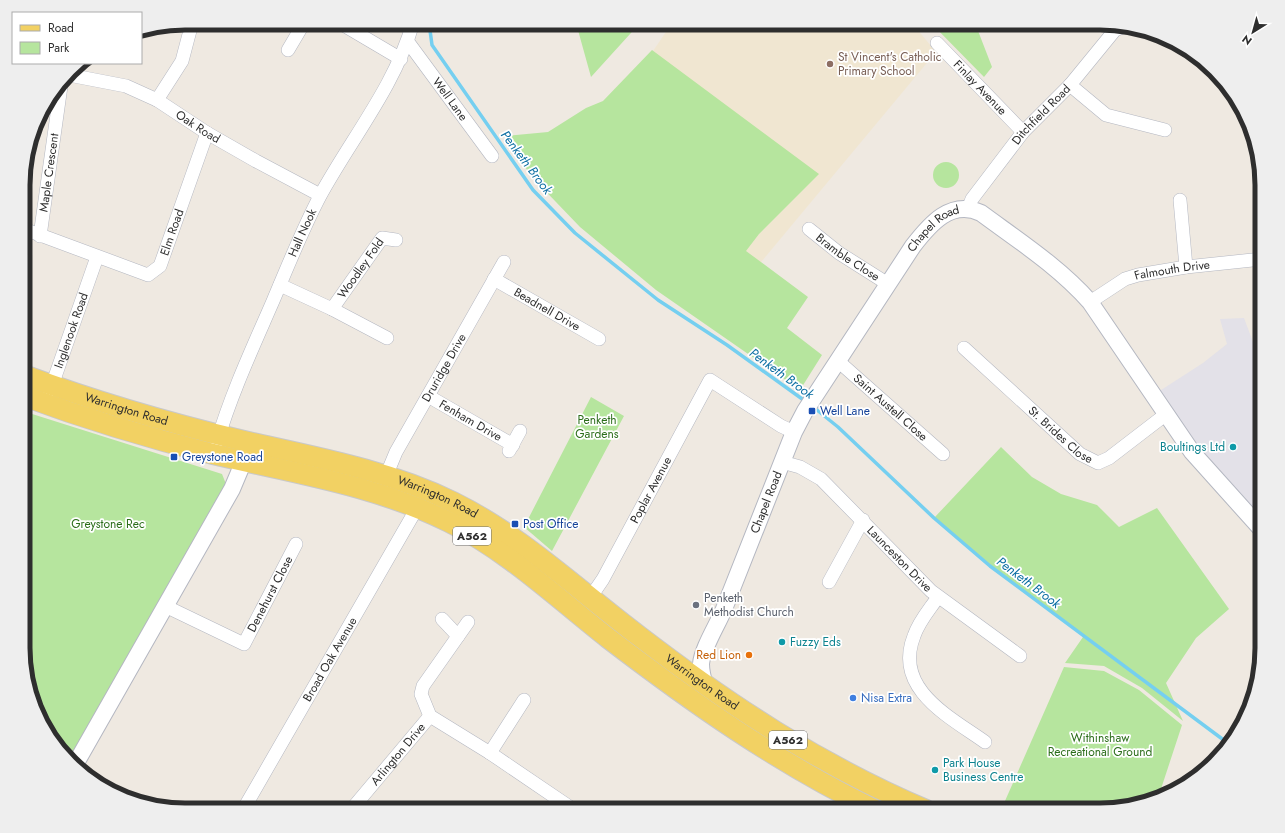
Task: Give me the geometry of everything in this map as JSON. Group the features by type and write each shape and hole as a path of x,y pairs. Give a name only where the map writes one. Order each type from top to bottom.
{"main road":[{"name":"Warrington Road","path":"30,377 157,418 219,435 247,451 417,508 450,522 512,562 686,697 724,724 779,758 859,803"},
{"name":"Warrington Road","path":"30,398 157,439 214,454 247,451 321,458 386,476 454,502 490,524 543,561 705,686 789,741 875,788 910,803"}],"street":[{"path":"157,100 182,61 190,30"},
{"path":"288,50 300,30"},
{"path":"352,30 401,59"},
{"name":"Hall Nook","path":"214,454 219,435 305,224 320,195 401,59 411,30"},
{"name":"Ditchfield Road","path":"968,209 972,199 1022,132 1070,85 1115,30"},
{"name":"Well Lane","path":"408,42 492,156"},
{"name":"Finlay Avenue","path":"937,43 1022,132"},
{"name":"Oak Road","path":"74,76 126,86 157,100 207,133 320,195"},
{"path":"1070,85 1106,115 1165,130"},
{"name":"Maple Crescent","path":"40,236 60,93"},
{"name":"Elm Road","path":"97,257 148,275 160,266 207,133"},
{"path":"1180,200 1186,266"},
{"name":"Chapel Road","path":"705,686 701,664 705,648 722,615 794,432 809,404 888,284 928,227 938,218 949,212 968,209 981,213 1059,271 1090,302 1165,415 1192,452 1255,522"},
{"name":"Bramble Close","path":"809,228 839,253 888,284"},
{"path":"30,232 97,257"},
{"name":"Woodley Fold","path":"332,310 382,238 396,240"},
{"name":"Inglenook Road","path":"46,404 97,257"},
{"name":"Falmouth Drive","path":"1090,302 1125,279 1138,275 1186,266 1255,261"},
{"name":"Druridge Drive","path":"386,476 396,452 504,262"},
{"name":"Beadnell Drive","path":"494,279 599,339"},
{"name":"Woodley Fold","path":"280,285 387,338"},
{"name":"St. Brides Close","path":"964,348 1080,454 1098,462 1109,458 1165,415"},
{"name":"Saint Austell Close","path":"838,361 943,454"},
{"name":"Poplar Avenue","path":"590,598 603,579 710,380 781,426 794,432"},
{"name":"Fenham Drive","path":"428,396 511,449 520,432"},
{"path":"78,760 232,489 247,451"},
{"name":"Launceston Drive","path":"782,462 800,467 822,479 938,596 1020,656"},
{"name":"Broad Oak Avenue","path":"247,803 417,508"},
{"path":"829,582 863,520"},
{"name":"Denehurst Close","path":"165,606 244,644 296,544"},
{"path":"938,596 914,636 910,654 914,679 927,700 985,742"},
{"path":"442,619 458,636"},
{"name":"Arlington Drive","path":"468,622 423,686 421,694 430,716 490,753 564,803"},
{"name":"Chapel Road","path":"681,668 695,654 705,648"},
{"path":"681,668 680,685 686,697"},
{"path":"490,753 524,700"},
{"name":"Arlington Drive","path":"357,803 430,716"}],"shaded area":[{"path":"667,30 918,30 936,52 742,285 605,122"},
{"path":"1244,318 1255,347 1255,510 1208,460 1158,392 1203,363 1227,344 1220,319"}],"green space":[{"path":"578,30 634,30 591,77"},
{"path":"938,30 978,30 992,67 984,77"},
{"path":"652,50 819,174 759,234 746,251 808,297 787,328 822,355 800,390 656,290 580,227 531,176 505,136 548,132 586,108 603,101"},
{"path":"946,162 955,166 959,175 955,184 946,188 937,184 933,175 937,166"},
{"name":"Penketh Gardens","path":"591,397 624,416 552,551 524,527"},
{"name":"Greystone Rec","path":"30,413 222,474 226,484 72,754 62,743 46,717 38,698 31,669"},
{"path":"1001,447 1032,477 1061,494 1097,505 1119,527 1157,508 1229,609 1196,638 1166,683 1183,721 1142,688 1104,666 1065,663 1083,637 1060,617 990,566 934,518"},
{"name":"Withinshaw Recreational Ground","path":"1064,667 1104,671 1139,690 1182,725 1160,791 1140,798 1111,803 1004,803"}],"waterway":[{"name":"Penketh Brook","path":"430,30 432,45 533,190 575,233 658,300 727,345 805,401"},
{"name":"Penketh Brook","path":"812,406 838,427 934,518 990,566 1225,741"}],"place":[{"name":"St Vincent's Catholic Primary School","path":"830,64"},
{"name":"Well Lane","path":"812,411"},
{"name":"Boultings Ltd","path":"1233,447"},
{"name":"Greystone Road","path":"174,457"},
{"name":"Post Office","path":"515,524"},
{"name":"Penketh Methodist Church","path":"696,605"},
{"name":"Fuzzy Eds","path":"782,642"},
{"name":"Red Lion","path":"749,655"},
{"name":"Nisa Extra","path":"853,698"},
{"name":"Park House Business Centre","path":"935,770"}]}
